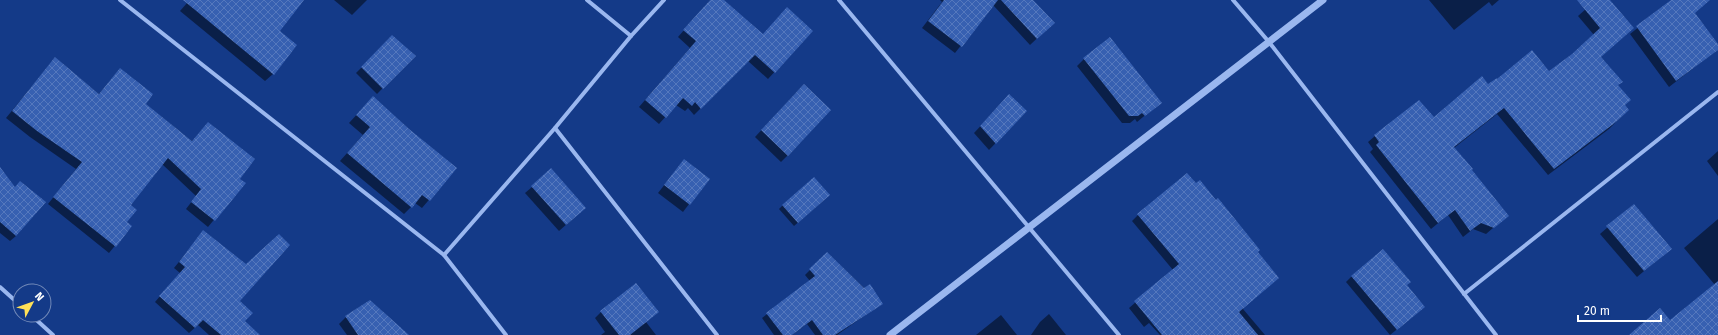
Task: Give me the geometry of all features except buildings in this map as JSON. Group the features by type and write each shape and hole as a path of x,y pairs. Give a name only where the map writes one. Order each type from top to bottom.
{"street":[{"path":"120,0 444,255 506,335"},
{"path":"587,0 631,36"},
{"path":"444,255 555,128 631,36 664,0"},
{"path":"839,0 1030,227 1118,335"},
{"path":"1233,0 1269,42 1496,335"},
{"path":"890,335 1323,0"},
{"path":"1464,294 1718,92"},
{"path":"555,128 717,335"},
{"path":"0,287 12,298"},
{"path":"40,323 54,335"}]}
